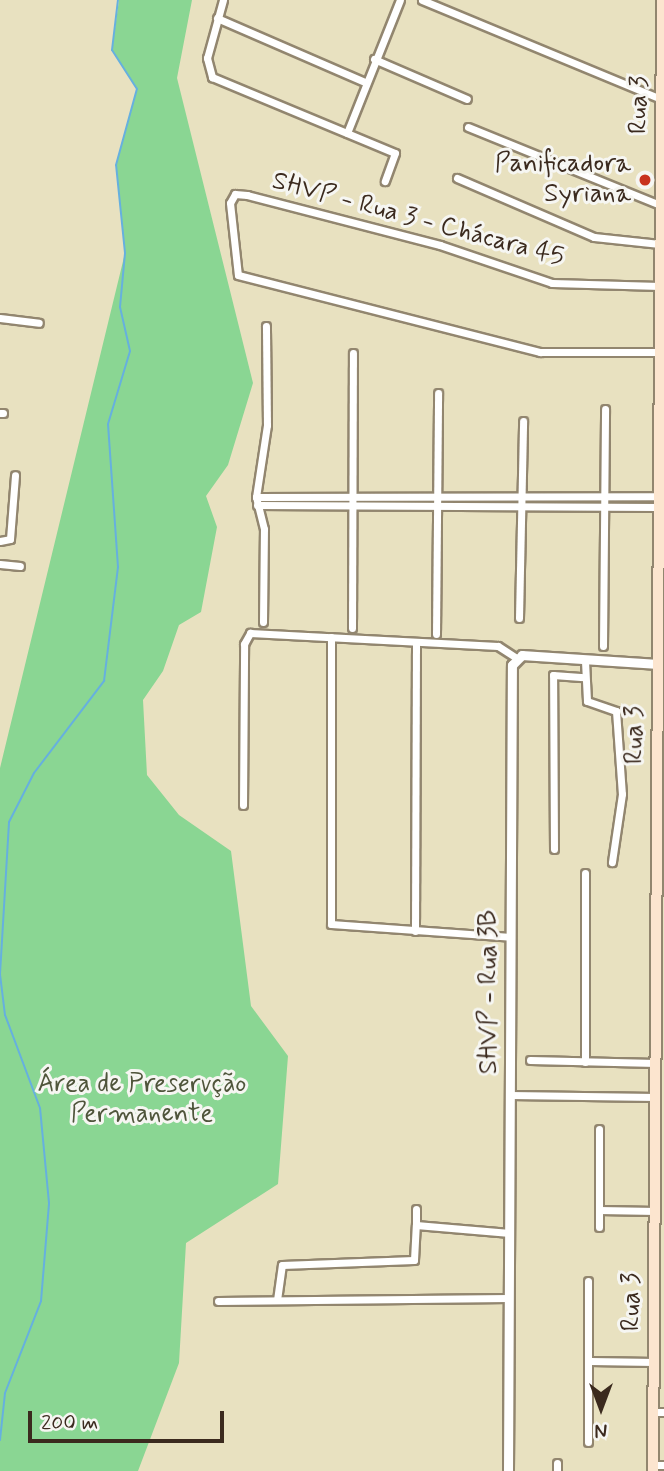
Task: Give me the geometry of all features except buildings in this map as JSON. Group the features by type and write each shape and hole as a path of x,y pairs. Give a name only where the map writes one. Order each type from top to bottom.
{"main road":[{"name":"Rua 3","path":"657,1467 658,1412 654,1362 659,1334 656,1211 660,1171 656,1097 659,1069 660,854 658,664 662,560 659,501 662,460 662,0"}],"street":[{"path":"223,0 206,66 212,77 395,153 385,181"},
{"path":"347,133 374,59 400,0"},
{"path":"422,0 661,99"},
{"path":"217,18 365,82"},
{"path":"374,59 467,99"},
{"path":"468,127 660,205"},
{"path":"457,178 602,240 660,244"},
{"name":"SHVP - Rua 3 - Chácara 45","path":"660,286 552,283 440,245 240,194 230,204 232,263 238,275 530,350 661,352"},
{"path":"0,318 39,323"},
{"path":"263,622 264,529 256,501 267,425 266,326"},
{"path":"352,628 353,353"},
{"path":"436,634 438,393"},
{"path":"603,646 605,410"},
{"path":"519,618 523,421"},
{"path":"0,541 10,539 15,475"},
{"path":"604,502 626,497 659,501"},
{"path":"626,497 626,506"},
{"path":"256,501 604,502 626,506 659,501"},
{"path":"0,565 20,566"},
{"path":"243,805 246,636 331,637 498,646 514,657 658,664"},
{"path":"331,637 329,920 415,931 511,937"},
{"path":"415,931 416,642"},
{"name":"SHVP - Rua 3B","path":"508,1471 514,657"},
{"path":"553,657 554,849"},
{"path":"585,661 584,677 588,703 616,710 622,794 612,862"},
{"path":"553,675 584,677"},
{"path":"584,1062 585,873"},
{"path":"530,1060 659,1069"},
{"path":"510,1095 656,1097"},
{"path":"599,1129 599,1227"},
{"path":"277,1300 282,1265 414,1260 416,1209"},
{"path":"599,1210 656,1211"},
{"path":"416,1224 510,1233"},
{"path":"588,1282 588,1442"},
{"path":"218,1301 509,1298"},
{"path":"590,1361 654,1362"}],"green space":[{"name":"Área de Preservção Permanente","path":"119,0 192,0 177,78 253,383 228,465 206,496 217,527 201,612 179,625 163,671 143,700 147,775 179,815 231,851 251,1006 288,1056 278,1184 186,1243 179,1363 138,1471 0,1471 0,768 125,253 116,165 137,89 112,50"}],"waterway":[{"path":"0,1440 5,1393 41,1301 49,1203 40,1108 5,1015 0,974 9,822 34,773 104,681 118,567 108,424 130,351 120,307 125,253 116,165 137,89 112,50 118,0"}],"place":[{"name":"Panificadora Syriana","path":"645,180"}]}
